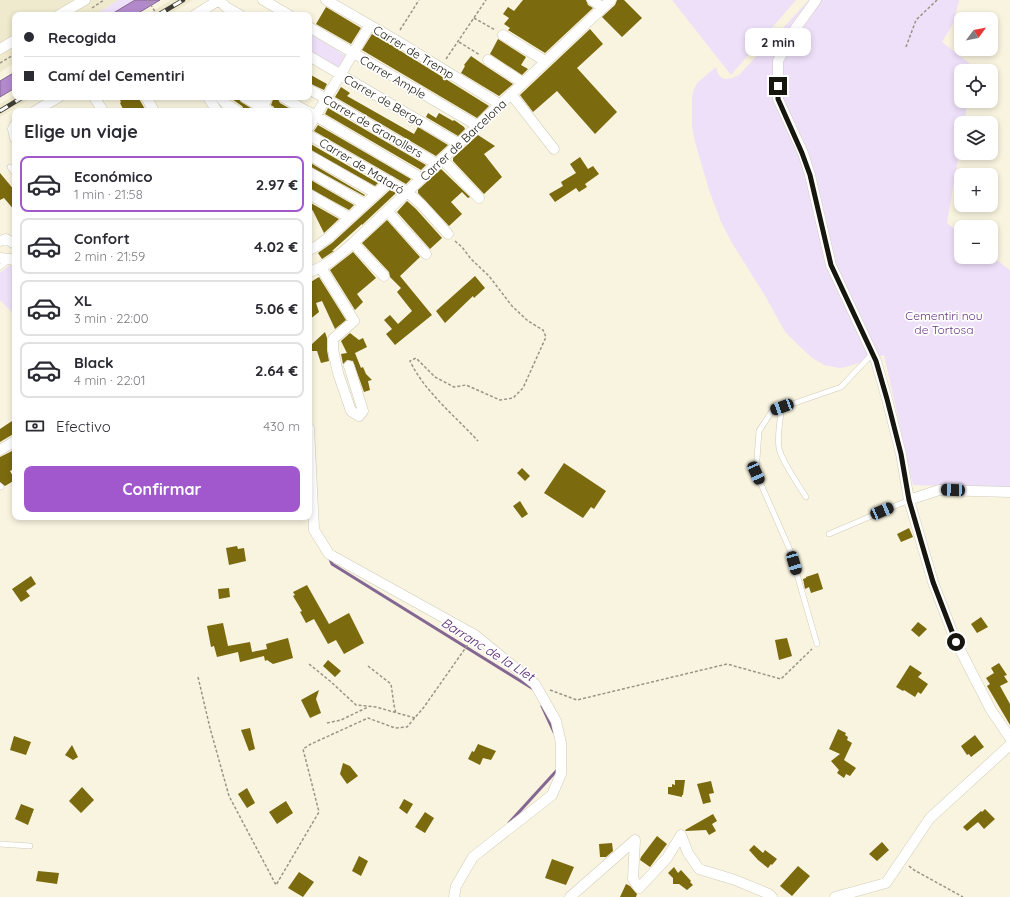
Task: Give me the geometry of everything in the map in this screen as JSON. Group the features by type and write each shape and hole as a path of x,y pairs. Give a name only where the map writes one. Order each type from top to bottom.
{"street":[{"path":"64,12 85,0"},
{"path":"200,12 219,0 226,7 235,12"},
{"path":"264,0 284,12"},
{"name":"Carrer de Tremp","path":"326,0 394,39 501,105"},
{"path":"592,0 603,8"},
{"name":"Carrer de Barcelona","path":"312,271 321,268 334,259 353,242 501,105 522,82 611,0"},
{"path":"816,0 793,32 778,61 778,99 810,175 831,265 876,361 901,454 909,500 933,582 956,642 991,710 1010,738"},
{"path":"312,111 326,99 370,25"},
{"name":"Carrer Ample","path":"312,29 478,126"},
{"path":"503,35 545,61"},
{"path":"0,49 12,42"},
{"name":"Carrer de Berga","path":"312,58 459,144"},
{"path":"488,60 522,82"},
{"name":"Carrer de Granollers","path":"312,91 439,161 479,198"},
{"path":"511,94 554,149"},
{"path":"223,100 232,108"},
{"path":"249,100 261,108"},
{"path":"288,100 302,108"},
{"path":"312,114 421,178"},
{"name":"Carrer de Mataró","path":"312,137 407,192 448,234"},
{"path":"312,157 377,194"},
{"path":"312,174 365,204"},
{"path":"312,248 349,219 390,181"},
{"path":"312,196 345,215 349,219"},
{"path":"387,211 426,254"},
{"path":"0,241 6,239 12,242"},
{"path":"353,242 384,276"},
{"path":"321,268 354,321 333,339 333,345 338,373 351,411 359,416 363,411 349,366"},
{"path":"0,450 12,446"},
{"path":"312,489 314,530 329,554 475,635 535,684 556,721 561,743 561,774 552,795 473,857 456,886 454,897"},
{"path":"909,500 939,490 1010,492"},
{"path":"835,897 886,883 930,818 1010,745"},
{"path":"570,897 636,840 633,879 638,888 667,858 681,835 688,854 700,869 735,880 769,894 772,897"}],"lane":[{"path":"0,267 10,259"},
{"path":"817,644 790,550 756,473 759,431 772,410 841,387 872,354"},
{"path":"782,407 779,436 780,449 806,498"},
{"path":"829,534 909,500"},
{"path":"0,844 30,846"}],"path":[{"path":"86,11 104,0"},
{"path":"148,0 155,12"},
{"path":"394,39 419,0"},
{"path":"442,68 486,0"},
{"path":"906,46 916,20 937,0"},
{"path":"474,18 503,35"},
{"path":"459,41 488,60"},
{"path":"0,64 12,56"},
{"path":"448,234 489,276 512,306 528,322 543,330 546,337 522,388 513,398 500,400 466,385 454,387 435,376 416,358 410,361 415,372 425,385 478,441"},
{"path":"198,677 210,728 229,796 276,885 319,812 303,749 368,718 395,728 407,727 424,707 475,635"},
{"path":"535,684 577,700 727,664 781,679 817,644"},
{"path":"309,664 356,705 369,706 415,718"},
{"path":"368,666 391,684 396,714"},
{"path":"327,723 340,720 369,706"},
{"path":"902,859 914,870 963,897"}],"shaded area":[{"path":"0,0 119,0 99,12 12,12 12,65 0,72"},
{"path":"135,0 160,0 140,12 115,12"},
{"path":"171,0 193,0 173,12 151,12"},
{"path":"12,74 12,90 0,97 0,81"},
{"path":"12,97 12,100 28,100 15,108 12,108 12,110 0,117 0,104"}],"green space":[{"path":"119,0 135,0 115,12 99,12"},
{"path":"672,0 796,0 731,75"},
{"name":"Cementiri nou de Tortosa","path":"809,0 959,0 956,12 954,12 953,24 942,42 954,51 954,56 960,56 970,64 954,64 954,108 967,108 965,116 954,116 954,160 958,160 957,168 954,168 954,182 947,223 954,228 954,264 998,264 998,261 1010,270 1010,488 913,485 884,355 846,367 839,368 824,365 811,357 784,330 721,222 709,190 692,127 692,97 697,83 716,67 717,72 721,77 727,79 739,75"},
{"path":"313,35 349,58 339,73 312,56"},
{"path":"10,265 12,267 12,312 0,300 0,273"}],"building":[{"path":"523,0 586,0 588,5 593,8 545,53 508,30 510,28 504,24 509,18 503,14 508,7 514,11"},
{"path":"617,0 624,0 642,18 622,37 602,17 615,5"},
{"path":"326,7 361,28 351,44 316,24"},
{"path":"590,29 603,44 577,68 617,112 595,134 557,91 533,112 520,95"},
{"path":"372,34 489,106 477,118 362,50"},
{"path":"498,39 526,57 521,65 528,69 522,75 490,54"},
{"path":"471,56 513,84 499,96 461,73 465,66 464,65"},
{"path":"312,76 327,84 324,90 312,84"},
{"path":"341,87 350,93 347,96 414,134 418,127 448,145 436,156 335,97"},
{"path":"120,100 140,100 144,108 122,108 120,103"},
{"path":"233,100 240,100 251,108 243,108"},
{"path":"273,100 278,100 280,103 289,108 274,108 271,105"},
{"path":"328,108 426,165 421,170 325,114"},
{"path":"428,113 436,118 439,113 453,121 454,120 465,129 458,136 426,117"},
{"path":"318,125 411,179 406,184 314,131"},
{"path":"478,135 495,146 484,154 502,177 484,194 453,161 453,158"},
{"path":"312,145 378,183 375,186 312,151"},
{"path":"580,157 588,169 593,166 599,174 585,184 587,187 579,192 576,188 555,202 549,194 563,186 561,182 576,173 570,164"},
{"path":"312,164 365,195 364,196 312,168"},
{"path":"441,169 470,197 468,198 462,192 451,202 462,214 449,226 418,193 418,190"},
{"path":"0,173 12,187 12,207 4,198 0,200"},
{"path":"312,181 354,205 349,210 312,190"},
{"path":"390,190 396,193 332,251 334,251 322,259 318,253 332,243"},
{"path":"407,201 442,238 430,249 397,212"},
{"path":"312,204 339,219 324,233 313,211"},
{"path":"387,220 420,257 400,276 432,315 395,345 386,334 392,329 384,320 390,315 398,324 412,311 397,292 401,288 390,277 389,272 362,243"},
{"path":"353,252 376,278 357,294 363,302 355,310 330,270"},
{"path":"475,276 485,288 474,298 473,296 445,323 436,311"},
{"path":"319,277 346,320 335,329 322,301 316,303 319,312 312,318 312,281"},
{"path":"325,332 329,361 321,363 317,351 312,351 312,344"},
{"path":"350,333 359,340 363,338 367,347 355,353 361,368 363,367 366,374 372,380 368,381 370,390 364,392 353,361 347,360 343,364 341,354 347,353 341,341"},
{"path":"12,421 12,435 0,442 0,429"},
{"path":"12,451 12,470 10,471 12,475 12,482 5,486 0,482 0,457"},
{"path":"564,463 606,491 594,509 591,507 583,518 544,493"},
{"path":"522,468 530,476 525,481 517,473"},
{"path":"520,501 528,514 522,518 513,506"},
{"path":"909,528 913,537 901,542 897,534"},
{"path":"237,546 238,549 244,548 246,561 229,565 226,548"},
{"path":"818,573 823,589 811,593 809,587 805,589 803,579"},
{"path":"31,576 36,584 26,591 30,596 21,602 12,589"},
{"path":"307,585 329,624 349,613 364,643 344,654 336,640 328,644 314,619 306,623 300,612 302,611 293,596 295,595 293,592"},
{"path":"229,588 230,597 219,599 218,589"},
{"path":"981,617 988,627 977,633 971,624"},
{"path":"918,622 927,629 919,637 911,630"},
{"path":"223,623 228,646 250,642 252,652 267,649 266,644 288,638 293,658 273,664 267,660 265,661 264,656 240,662 238,652 217,657 214,646 211,647 207,626"},
{"path":"787,638 792,656 779,660 775,640"},
{"path":"328,660 341,671 335,677 323,666"},
{"path":"999,663 1007,675 1004,676 1008,682 1000,686 1010,704 1010,725 987,686 990,684 986,678 994,673 991,668"},
{"path":"910,665 922,673 918,677 928,684 921,694 918,692 915,697 896,687"},
{"path":"319,690 316,699 321,713 310,718 301,700"},
{"path":"250,728 255,749 249,751 241,730"},
{"path":"838,729 846,733 845,735 848,737 847,740 852,743 844,760 856,768 850,776 846,774 844,778 837,773 839,770 831,761 840,754 829,749"},
{"path":"975,735 984,747 971,757 969,754 967,755 961,746"},
{"path":"14,736 31,742 26,755 10,750"},
{"path":"478,744 496,751 491,760 483,758 480,765 468,759"},
{"path":"72,745 78,757 73,760 65,755"},
{"path":"343,763 350,766 358,776 347,784 340,774"},
{"path":"675,780 685,780 682,797 668,794 668,787 672,787 672,784 675,785"},
{"path":"711,781 714,793 709,794 711,802 703,804 697,784"},
{"path":"82,787 94,800 81,813 69,801"},
{"path":"247,788 255,803 247,808 238,794"},
{"path":"404,799 413,804 407,814 399,808"},
{"path":"286,801 293,813 277,824 269,812"},
{"path":"21,804 34,809 28,825 15,819"},
{"path":"985,809 995,819 984,829 978,822 967,831 963,827 981,811 982,812"},
{"path":"425,812 434,818 425,833 415,827"},
{"path":"713,814 717,821 712,824 716,831 709,835 706,830 685,830"},
{"path":"657,836 667,844 650,867 640,860"},
{"path":"882,842 889,850 877,861 869,854"},
{"path":"612,843 613,851 606,857 600,857 599,844"},
{"path":"754,845 763,853 765,850 777,859 768,868 749,850"},
{"path":"359,856 368,861 361,876 352,871"},
{"path":"552,859 574,867 566,885 545,878"},
{"path":"798,866 810,876 792,896 780,886"},
{"path":"674,867 678,873 681,870 691,881 690,882 693,885 687,890 679,884 673,884 673,878 668,873"},
{"path":"38,871 59,873 57,884 36,881"},
{"path":"299,872 314,882 303,897 288,888"},
{"path":"626,884 630,886 637,894 636,897 620,897"}],"waterway":[{"name":"Barranc de la Llet","path":"329,557 332,564 535,690"},
{"name":"Barranc de la Llet","path":"542,706 554,732"},
{"name":"Barranc de la Llet","path":"509,823 559,768"}],"railway":[{"path":"163,12 183,0"},
{"path":"0,111 18,100"}],"route":[{"path":"778,86 778,99 810,175 831,265 876,361 901,454 909,500 933,582 956,642"}]}
